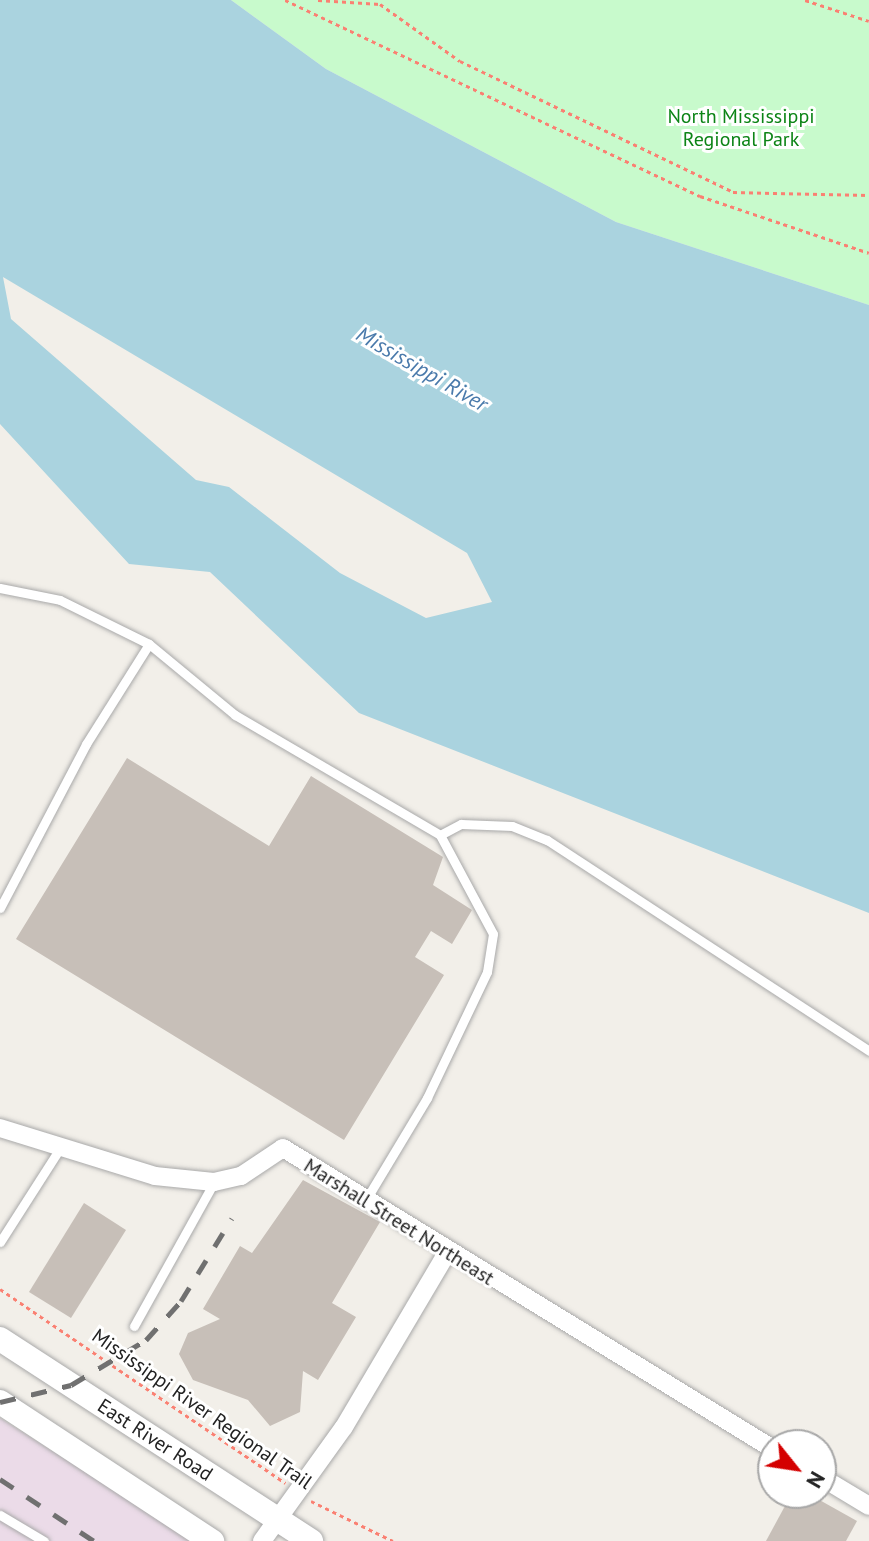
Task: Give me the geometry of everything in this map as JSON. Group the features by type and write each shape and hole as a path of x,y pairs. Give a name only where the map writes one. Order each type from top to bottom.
{"street":[{"name":"Marshall Street Northeast","path":"0,1128 155,1176 214,1182 241,1176 283,1148 367,1198 447,1253 757,1439"},
{"path":"262,1541 280,1524 300,1494 447,1253"},
{"name":"East River Road","path":"0,1339 280,1524 311,1541"},
{"path":"0,1402 212,1541"},
{"path":"837,1487 869,1506"}],"lane":[{"path":"0,588 60,600 149,644 235,715 440,835 493,934 487,972 461,1033 367,1198"},
{"path":"0,908 86,744 149,644"},
{"path":"440,835 461,824 512,826 547,840 869,1051"},
{"path":"0,1242 60,1148"},
{"path":"134,1326 214,1182"},
{"path":"0,1515 44,1541"}],"path":[{"path":"285,0 700,196 869,253"},
{"path":"318,0 370,0 460,61 709,183 753,197 869,195"},
{"path":"805,0 869,21"},
{"name":"Mississippi River Regional Trail","path":"0,1289 300,1494 393,1541"}],"shaded area":[{"path":"0,1418 194,1541 0,1541"}],"green space":[{"name":"North Mississippi Regional Park","path":"231,0 869,0 869,305 616,222 326,69"}],"water":[{"name":"Mississippi River","path":"0,0 231,0 326,69 616,222 869,305 869,913 359,713 210,572 129,564 0,424","holes":["3,277 467,553 492,602 426,618 340,573 229,487 196,480 11,319"]}],"building":[{"path":"127,758 269,846 311,776 443,857 433,885 472,910 452,944 431,931 415,957 444,975 344,1140 16,939"},
{"path":"303,1180 380,1222 332,1303 356,1317 318,1380 303,1371 300,1412 270,1426 248,1400 193,1380 179,1354 188,1333 220,1319 203,1309 240,1246 252,1253"},
{"path":"84,1203 126,1230 71,1318 29,1292"},
{"path":"783,1509 836,1509 857,1521 846,1541 766,1541"}],"railway":[{"path":"0,1402 71,1385 146,1340 181,1301 232,1218"},
{"path":"0,1479 94,1541"}]}
